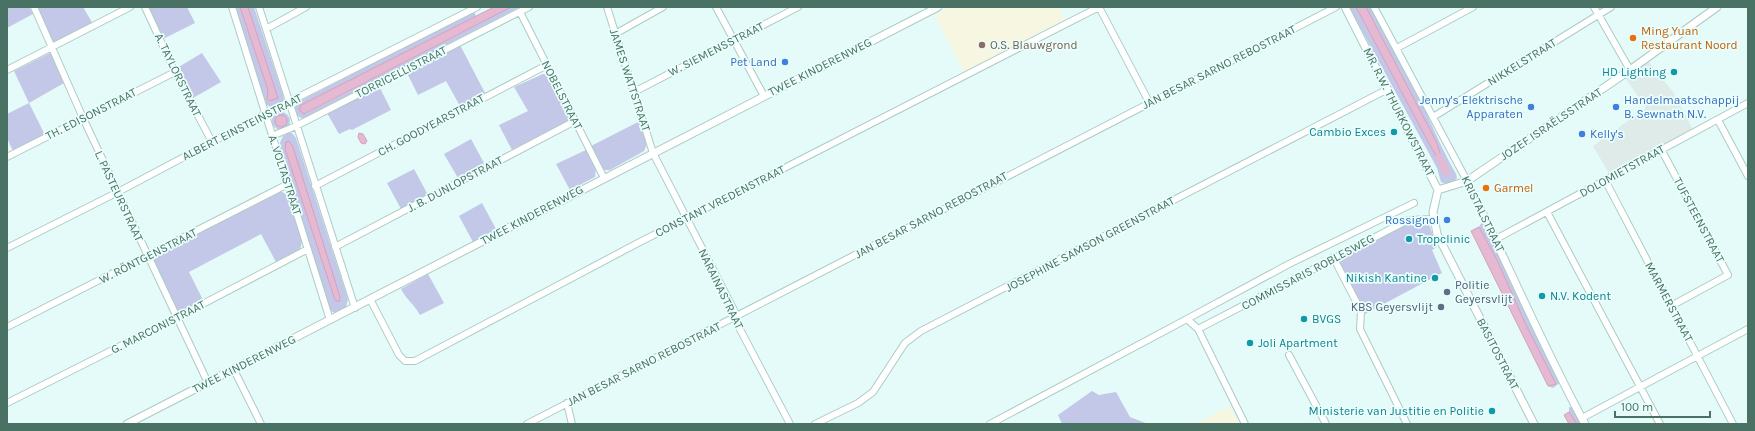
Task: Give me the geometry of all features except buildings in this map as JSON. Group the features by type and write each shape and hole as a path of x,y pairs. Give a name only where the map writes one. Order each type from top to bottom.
{"street":[{"name":"L. PASTEURSTRAAT","path":"34,7 83,118 176,318 208,383"},
{"path":"7,70 130,7"},
{"name":"A. TAYLORSTRAAT","path":"145,7 175,72 212,142"},
{"name":"A. VOLTASTRAAT","path":"232,7 330,320"},
{"name":"A. VOLTASTRAAT","path":"259,7 355,308"},
{"path":"266,29 306,7"},
{"name":"ALBERT EINSTEINSTRAAT","path":"7,248 118,192 265,114 477,7"},
{"name":"TORRICELLISTRAAT","path":"272,136 296,126 529,7"},
{"name":"JAMES WATTSTRAAT","path":"607,7 653,153"},
{"path":"615,34 663,7"},
{"path":"716,7 764,96"},
{"name":"W. SIEMENSSTRAAT","path":"634,92 798,7"},
{"name":"TWEE KINDERENWEG","path":"127,424 938,7"},
{"path":"1099,7 1149,102"},
{"name":"CONSTANT VREDENSTRAAT","path":"370,299 399,355 405,361 415,361 686,219 1099,7"},
{"name":"JAN BESAR SARNO REBOSTRAAT","path":"527,424 1149,102 1336,7"},
{"name":"MR. R.W. THURKOWSTRAAT","path":"1345,7 1438,190 1434,202 1434,219"},
{"name":"KRISTALSTRAAT","path":"1374,7 1467,181 1496,239 1534,324 1584,421"},
{"path":"1397,48 1474,7"},
{"path":"1594,7 1630,70"},
{"name":"NIKKELSTRAAT","path":"1433,117 1611,7"},
{"name":"JOZEF ISRAËLSSTRAAT","path":"1438,190 1467,181 1630,70 1717,7"},
{"name":"NOBELSTRAAT","path":"520,12 604,178"},
{"name":"CH. GOODYEARSTRAAT","path":"315,186 547,65"},
{"name":"TH. EDISONSTRAAT","path":"7,157 175,72"},
{"name":"JOSEPHINE SAMSON GREENSTRAAT","path":"815,424 858,403 873,392 905,343 921,331 1388,89"},
{"name":"DOLOMIETSTRAAT","path":"1496,239 1748,103"},
{"path":"1718,120 1748,176"},
{"name":"J. B. DUNLOPSTRAAT","path":"335,246 575,121"},
{"name":"TUFSTEENSTRAAT","path":"1661,149 1728,275 1671,306"},
{"name":"NARAINASTRAAT","path":"653,153 735,312 734,318 790,424"},
{"name":"MARMERSTRAAT","path":"1605,180 1733,424"},
{"name":"W. RÖNTGENSTRAAT","path":"7,326 288,184"},
{"name":"COMMISSARIS ROBLESWEG","path":"990,424 1289,264 1414,203"},
{"path":"1547,212 1660,424"},
{"name":"COMMISSARIS ROBLESWEG","path":"1198,329 1408,220 1434,219"},
{"name":"BASITOSTRAAT","path":"1434,219 1437,234 1534,424"},
{"name":"G. MARCONISTRAAT","path":"7,404 308,249"},
{"path":"1333,258 1361,311 1360,329 1407,424"},
{"path":"1187,319 1198,329 1245,424"},
{"path":"1584,421 1640,386 1748,329"},
{"path":"1289,354 1326,424"},
{"path":"234,370 261,424"},
{"path":"568,403 572,424"}],"shaded area":[{"path":"7,7 29,7 33,14 7,28"},
{"path":"37,7 83,7 93,24 55,44 52,42"},
{"path":"147,7 187,7 195,23 163,39"},
{"path":"234,7 240,7 268,90 267,95 278,98 248,7 254,7 283,95 284,101 273,108 265,104"},
{"path":"240,7 248,7 278,98 270,101 267,99 268,90"},
{"path":"494,7 511,7 304,114 299,109 301,105"},
{"path":"511,7 520,7 303,119 296,115 294,109 298,102 474,11 476,16 301,105 305,114"},
{"name":"O.S. Blauwgrond","path":"950,7 1059,7 1065,19 964,72 935,15"},
{"path":"1349,7 1356,7 1442,165 1444,164 1436,141 1366,7 1370,7 1425,110 1456,174 1457,178 1454,182 1446,184 1441,182 1437,168"},
{"path":"1356,7 1366,7 1436,141 1444,165 1442,166 1432,149"},
{"path":"460,45 485,93 460,106 446,81 418,95 407,73"},
{"path":"52,52 64,83 29,103 14,71"},
{"path":"202,53 221,82 193,98 177,68"},
{"path":"1648,61 1673,92 1693,130 1610,175 1593,146 1646,108 1624,76"},
{"path":"543,74 548,75 568,114 568,121 512,150 499,125 528,111 514,87"},
{"path":"379,86 391,110 352,130 350,129 339,134 327,113"},
{"path":"29,103 45,135 13,151 7,138 7,114"},
{"path":"281,112 287,115 290,121 287,127 281,130 275,127 272,121 275,115"},
{"path":"279,115 283,115 287,121 283,127 279,127 275,123 275,119"},
{"path":"640,121 647,144 644,151 610,170 604,170 591,146"},
{"path":"292,133 296,138 348,299 346,307 335,313 331,311 328,304 279,145 283,136","holes":["291,143 340,297 335,300 285,149"]},
{"path":"359,133 363,134 367,141 365,144 361,143 358,137"},
{"path":"471,139 484,163 458,178 444,154"},
{"path":"289,141 293,147 340,297 339,302 335,300 285,149 286,142"},
{"path":"586,150 596,168 595,177 570,190 556,164"},
{"path":"414,169 428,195 401,209 387,183"},
{"path":"281,191 288,196 302,242 300,249 276,262 261,234 189,272 203,300 178,313 152,261 154,255"},
{"path":"482,203 496,229 473,242 459,216"},
{"path":"1482,222 1561,382 1553,388 1548,386 1556,384 1526,325 1497,260 1479,227"},
{"path":"1419,223 1429,224 1437,247 1432,250 1442,273 1363,315 1363,310 1337,259 1405,225"},
{"path":"1479,227 1497,260 1526,325 1556,384 1548,386 1471,231"},
{"path":"428,274 444,303 420,315 401,289"},
{"path":"1092,391 1099,395 1116,392 1130,417 1148,424 1062,424 1058,415"},
{"path":"1229,406 1239,424 1196,424"},
{"path":"1569,407 1574,408 1583,424 1577,424 1569,412"},
{"path":"1569,412 1577,424 1569,424 1564,415"}],"waterway":[{"path":"1439,157 1446,172"}],"place":[{"name":"Ming Yuan Restaurant Noord","path":"1633,38"},
{"name":"O.S. Blauwgrond","path":"982,45"},
{"name":"Pet Land","path":"785,62"},
{"name":"HD Lighting","path":"1674,72"},
{"name":"Jenny's Elektrische Apparaten","path":"1531,107"},
{"name":"Handelmaatschappij B. Sewnath N.V.","path":"1616,107"},
{"name":"Cambio Exces","path":"1394,132"},
{"name":"Kelly's","path":"1582,134"},
{"name":"Garmel","path":"1486,188"},
{"name":"Rossignol","path":"1447,220"},
{"name":"Tropclinic","path":"1409,239"},
{"name":"Nikish Kantine","path":"1435,278"},
{"name":"Politie Geyersvlijt","path":"1447,292"},
{"name":"N.V. Kodent","path":"1542,296"},
{"name":"KBS Geyersvlijt","path":"1441,307"},
{"name":"BVGS","path":"1304,319"},
{"name":"Joli Apartment","path":"1250,343"},
{"name":"Ministerie van Justitie en Politie","path":"1492,411"}]}
